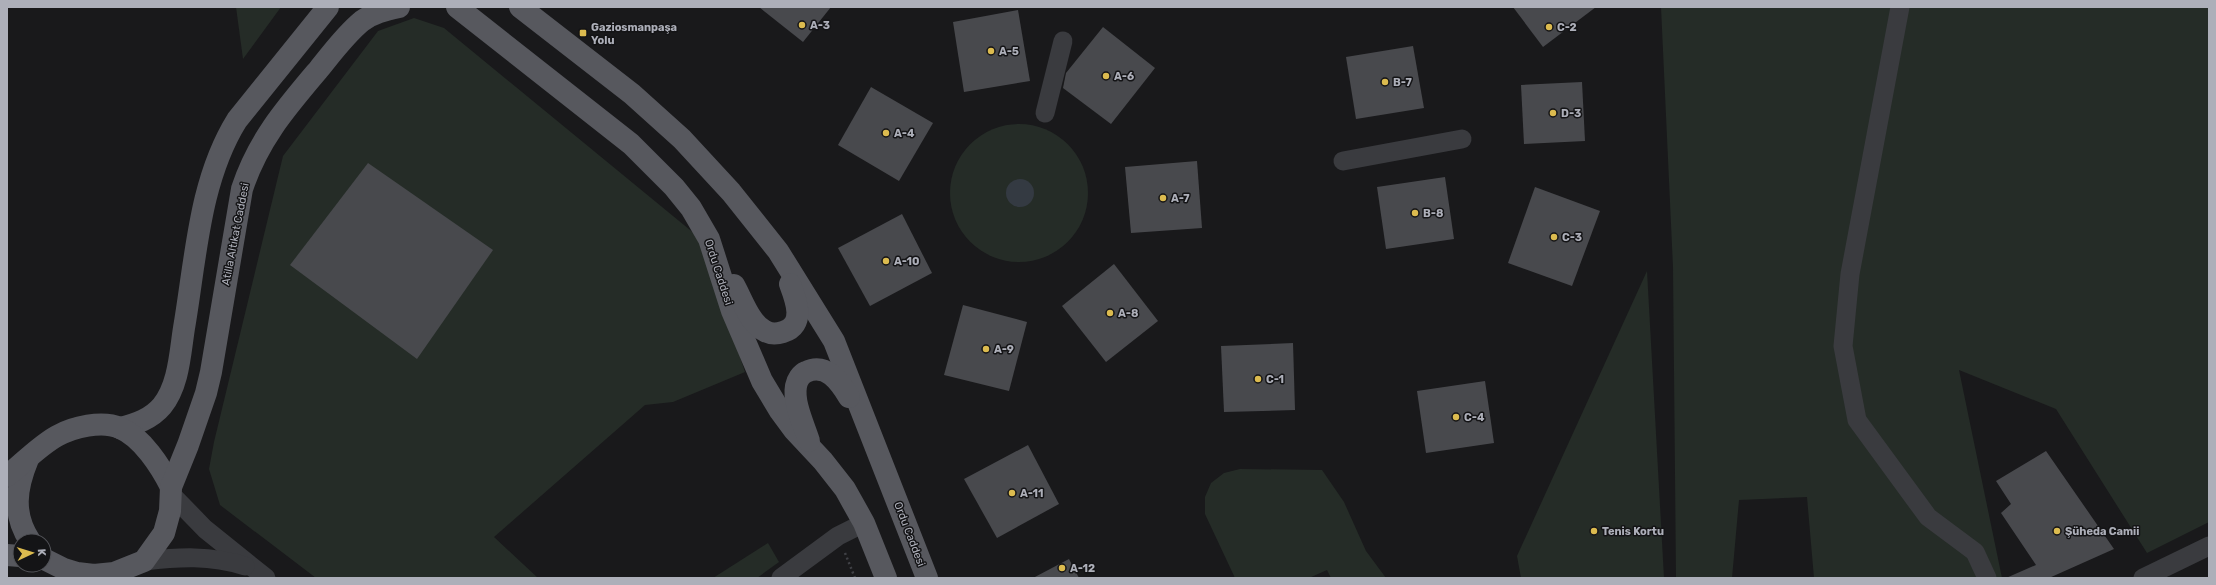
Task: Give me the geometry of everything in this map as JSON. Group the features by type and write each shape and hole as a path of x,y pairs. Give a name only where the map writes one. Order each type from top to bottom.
{"main road":[{"path":"120,428 138,423 155,414 169,395 179,360 210,180 227,137 237,120 328,7"},
{"name":"Atilla Altıkat Caddesi","path":"144,561 164,533 170,511 171,491 206,393 242,189 250,164 262,141 345,38 362,21 378,12 399,7"},
{"name":"Ordu Caddesi","path":"520,7 632,94 682,139 731,192 778,251 834,341 876,443 927,578"},
{"name":"Ordu Caddesi","path":"454,8 631,144 674,187 691,208 710,239 732,311 762,381 780,411 794,430 810,446 845,489 864,523 886,578"},
{"path":"710,239 757,325 765,332 775,334 784,332 794,326 798,316 797,302 778,251"},
{"path":"810,446 796,399 796,386 802,374 811,369 822,368 835,377 876,443"},
{"path":"7,476 56,436 83,427 108,425 120,428 150,453 161,467 171,491"},
{"path":"25,533 22,529 16,502 20,479 28,459"},
{"path":"52,562 64,569 94,575 114,573 144,561"}],"street":[{"path":"1900,7 1850,274 1843,346 1857,420 1928,517 1975,552 1987,578"},
{"path":"1045,113 1063,41"},
{"path":"1343,161 1462,139"},
{"path":"171,491 205,529 260,574"},
{"path":"781,578 838,536 864,523"},
{"path":"2143,578 2209,546"},
{"path":"144,561 200,556 224,559 260,574"}],"path":[{"path":"838,536 855,578"}],"shaded area":[{"path":"236,7 281,7 243,59"},
{"path":"1661,7 2209,7 2209,522 2147,553 2056,409 1959,370 2002,578 1814,578 1807,497 1739,500 1732,578 1676,578 1673,267"},
{"path":"414,18 444,28 701,239 745,372 673,402 645,405 494,537 538,578 316,578 220,505 209,469 214,442 283,156 378,31"},
{"path":"1012,124 1026,124 1052,132 1068,144 1080,160 1083,167 1087,180 1087,206 1083,219 1080,226 1068,242 1052,254 1045,257 1026,262 1012,262 986,254 970,242 958,226 955,219 950,200 950,186 958,160 970,144 986,132 993,129"},
{"path":"1020,179 1030,183 1034,193 1030,203 1020,207 1010,203 1006,193 1010,183"},
{"path":"1647,271 1664,578 1521,578 1517,556"},
{"path":"1240,469 1322,470 1344,502 1366,551 1386,578 1331,578 1327,570 1309,578 1235,578 1205,514 1205,497 1211,483 1224,473"},
{"path":"768,543 779,562 757,578 713,578"}],"building":[{"name":"A-3","path":"759,7 831,7 803,42"},
{"name":"C-2","path":"1513,7 1596,7 1543,47"},
{"name":"A-5","path":"1018,10 1030,81 964,92 953,22"},
{"name":"A-6","path":"1103,27 1155,68 1111,124 1063,88 1066,73"},
{"name":"B-7","path":"1413,46 1424,108 1356,119 1346,57"},
{"name":"D-3","path":"1582,82 1585,141 1524,144 1521,85"},
{"name":"A-4","path":"871,87 933,123 899,181 838,145"},
{"name":"A-7","path":"1197,161 1202,228 1131,233 1125,167"},
{"path":"368,163 493,250 417,359 290,265"},
{"name":"B-8","path":"1445,177 1454,239 1386,249 1377,187"},
{"name":"C-3","path":"1535,187 1600,211 1572,286 1508,263"},
{"name":"A-10","path":"902,214 932,273 870,306 838,248"},
{"name":"A-8","path":"1114,264 1158,321 1106,362 1062,306"},
{"name":"A-9","path":"963,305 1027,322 1009,391 944,375"},
{"name":"C-1","path":"1293,343 1295,410 1224,412 1221,346"},
{"name":"C-4","path":"1485,381 1494,443 1426,453 1417,391"},
{"name":"A-11","path":"1028,445 1059,504 997,538 964,479"},
{"name":"Şüheda Camii","path":"2046,451 2114,549 2049,578 2006,578 2036,565 2001,513 2011,504 1996,481"},
{"name":"A-12","path":"1069,559 1079,578 1033,578"}],"place":[{"name":"A-3","path":"802,25"},
{"name":"C-2","path":"1549,27"},
{"name":"Gaziosmanpaşa Yolu","path":"583,33"},
{"name":"A-5","path":"991,51"},
{"name":"A-6","path":"1106,76"},
{"name":"B-7","path":"1385,82"},
{"name":"D-3","path":"1553,113"},
{"name":"A-4","path":"886,133"},
{"name":"A-7","path":"1163,198"},
{"name":"B-8","path":"1415,213"},
{"name":"C-3","path":"1554,237"},
{"name":"A-10","path":"886,261"},
{"name":"A-8","path":"1110,313"},
{"name":"A-9","path":"986,349"},
{"name":"C-1","path":"1258,379"},
{"name":"C-4","path":"1456,417"},
{"name":"A-11","path":"1012,493"},
{"name":"Tenis Kortu","path":"1594,531"},
{"name":"Şüheda Camii","path":"2057,531"},
{"name":"A-12","path":"1062,568"}]}
